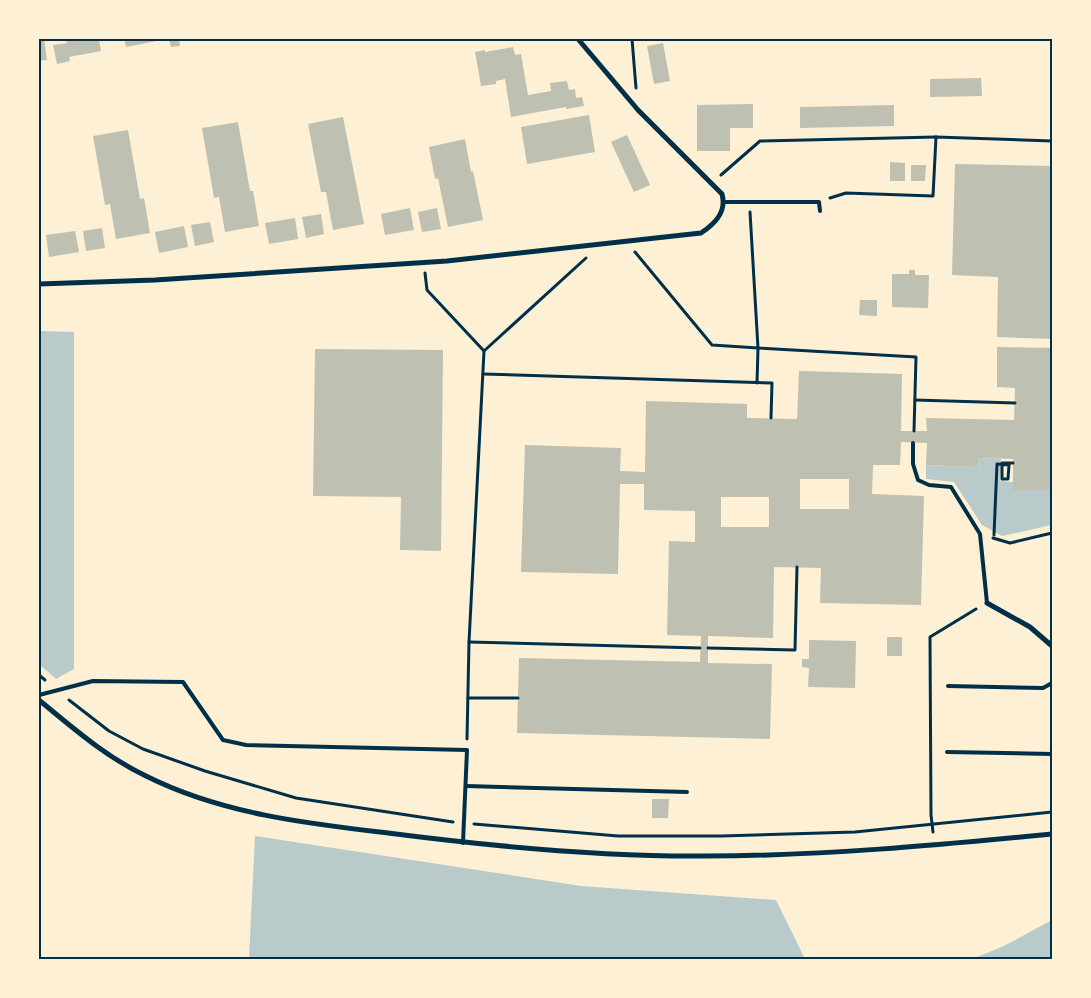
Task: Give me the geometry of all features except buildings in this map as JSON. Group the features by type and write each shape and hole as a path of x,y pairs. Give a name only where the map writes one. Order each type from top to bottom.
{"street":[{"path":"39,284 155,280 424,263 700,233 713,226 721,214 724,202 722,194 638,110 578,39"},
{"path":"987,603 1030,627 1052,646"},
{"path":"39,700 96,746 147,777 189,794 232,808 319,825 463,843 584,853 704,856 806,854 1052,834"}],"lane":[{"path":"724,202 820,202 820,211"},
{"path":"914,442 913,464 918,480 929,485 951,487 980,534 987,603"},
{"path":"39,695 93,681 183,682 223,740 246,745 467,750 463,843"},
{"path":"948,686 1043,688 1052,682"},
{"path":"947,752 1052,754"},
{"path":"466,786 686,792"}],"path":[{"path":"632,39 638,110"},
{"path":"820,202 846,193 933,196 936,137"},
{"path":"712,183 760,141 936,137 1052,141"},
{"path":"749,202 758,348 756,382"},
{"path":"627,242 712,345 916,357 914,431"},
{"path":"467,750 470,642 484,351 601,244"},
{"path":"424,263 427,290 484,351"},
{"path":"483,374 772,383 771,418"},
{"path":"915,400 1015,403"},
{"path":"1002,463 1011,464 1008,479 1002,479 1002,463"},
{"path":"994,538 997,464 1011,464"},
{"path":"980,534 1010,543 1052,533"},
{"path":"708,648 796,650 797,567"},
{"path":"935,845 931,815 930,638 987,603"},
{"path":"470,642 700,648"},
{"path":"39,675 109,731 143,749 205,771 296,798 464,823 618,836 721,836 855,832 1052,812"},
{"path":"468,698 518,698"}],"shaded area":[{"path":"39,331 74,332 74,669 56,679 39,664"},
{"path":"979,458 1001,459 1000,481 1013,482 1013,490 1052,490 1052,525 1002,536 982,525 954,482 926,479 926,465 978,467"},
{"path":"255,836 581,886 776,900 805,959 249,959"},
{"path":"1052,920 1052,959 972,959 1004,946"}]}
